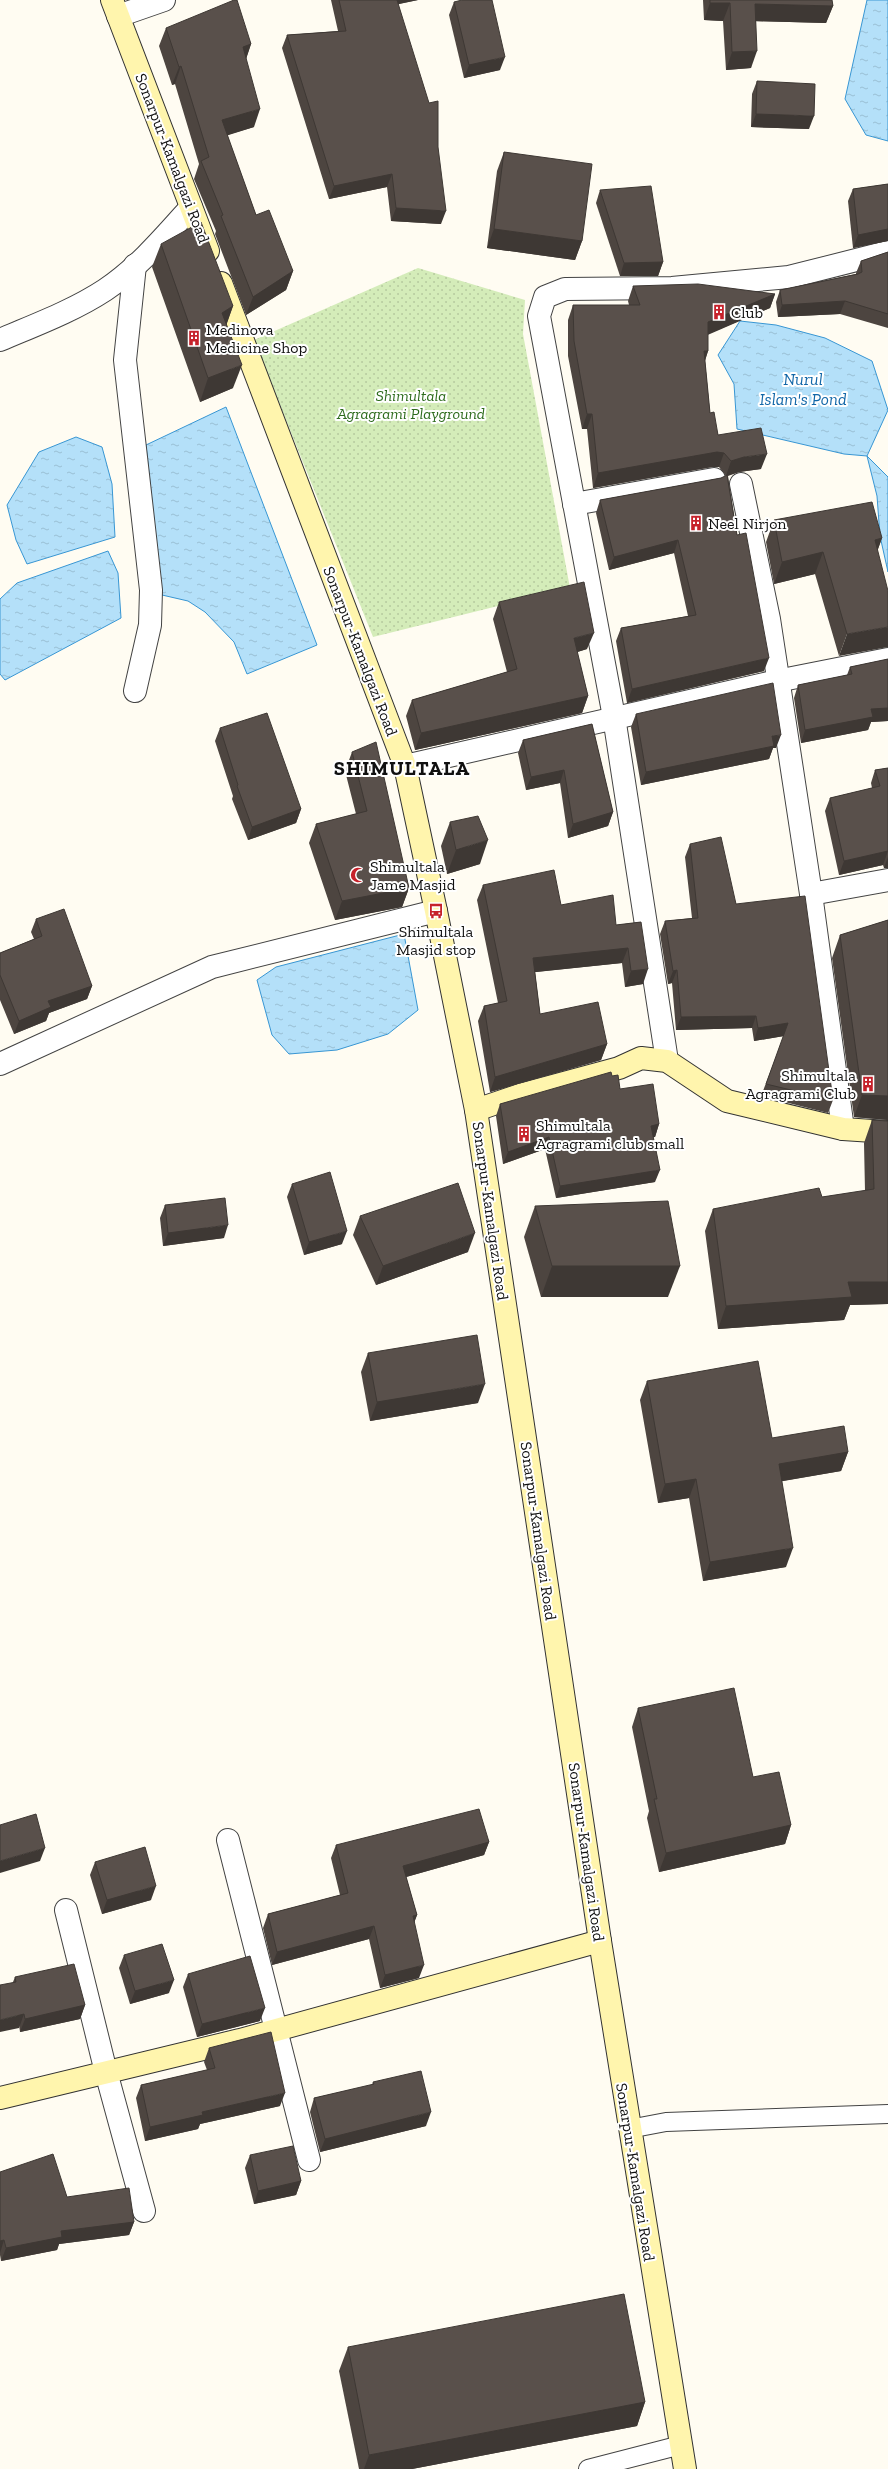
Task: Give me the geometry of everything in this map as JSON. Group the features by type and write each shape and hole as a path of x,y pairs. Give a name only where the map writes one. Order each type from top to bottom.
{"main road":[{"name":"Sonarpur-Kamalgazi Road","path":"115,8 405,766 476,1110 629,2130 685,2469"},
{"path":"476,1110 523,1094 619,1068 642,1058 667,1061 728,1101 842,1129 888,1132"},
{"path":"0,2098 277,2030 600,1941"}],"street":[{"path":"115,8 142,6 164,0"},
{"path":"0,340 58,314 105,290 135,265 191,207"},
{"path":"667,1061 614,717 539,316 545,297 565,289 672,288 789,277 888,252"},
{"path":"135,265 125,360 152,590 150,625 136,691"},
{"path":"574,504 714,479"},
{"path":"741,484 769,619 811,894 842,1129"},
{"path":"405,766 614,717 778,681 888,659"},
{"path":"811,894 888,880"},
{"path":"0,1064 212,967 436,911"},
{"path":"228,1840 309,2160"},
{"path":"66,1910 106,2072 144,2211"}],"lane":[{"path":"629,2130 666,2122 888,2114"},
{"path":"588,2469 681,2445"}],"green space":[{"name":"Shimultala Agragrami Playground","path":"418,268 525,300 523,334 570,588 373,637 254,340"}],"water":[{"path":"867,0 888,0 888,141 866,135 845,99"},
{"name":"Nurul Islam's Pond","path":"740,321 776,325 825,338 872,361 888,410 867,456 844,454 737,429 734,384 718,355"},
{"path":"226,407 317,645 247,674 234,642 205,612 188,601 162,595 146,445"},
{"path":"76,437 102,447 112,484 115,537 27,564 16,540 7,505 39,452"},
{"path":"867,456 888,477 888,572 880,536 877,496"},
{"path":"108,551 118,573 121,618 5,680 0,674 0,599 17,583"},
{"path":"404,934 418,1010 388,1034 337,1050 289,1054 272,1035 257,980 276,967"}],"building":[{"path":"237,0 251,44 243,47 260,109 222,120 256,215 269,210 293,271 253,297 221,216 223,215 201,161 209,157 181,66 179,67 166,28"},
{"path":"339,0 397,0 429,103 438,101 438,147 446,211 396,208 392,174 334,186 287,35 346,31"},
{"path":"462,0 492,0 505,57 469,65 454,2"},
{"path":"710,0 832,0 833,6 755,4 757,51 732,52 730,3 710,3"},
{"path":"757,81 815,84 814,116 756,114"},
{"path":"504,152 592,164 582,241 494,229"},
{"path":"888,184 888,229 858,235 853,189"},
{"path":"651,186 663,262 624,263 600,190"},
{"path":"201,222 233,306 222,313 242,365 208,378 161,244"},
{"path":"888,252 888,314 845,301 782,305 780,290 858,274 862,272 861,261"},
{"path":"698,284 775,294 708,322 708,351 704,351 710,413 714,412 718,435 761,428 767,454 744,457 731,461 724,453 717,452 598,473 592,414 587,414 574,341 573,305 640,305 633,286"},
{"path":"727,475 737,535 746,533 769,658 632,689 621,628 696,615 678,540 614,557 600,500 721,478"},
{"path":"872,502 882,538 875,540 888,591 888,627 847,634 823,552 782,562 774,520"},
{"path":"584,582 594,633 574,638 588,696 421,733 412,700 517,669 499,602"},
{"path":"888,659 888,708 871,709 873,717 805,730 798,685 852,674 850,667"},
{"path":"773,683 781,735 772,736 774,746 646,772 636,714"},
{"path":"267,713 301,809 252,827 237,786 238,785 220,728"},
{"path":"592,724 613,812 573,824 564,770 531,777 523,740"},
{"path":"376,742 409,888 342,901 316,824 367,811 352,752"},
{"path":"888,768 888,851 844,861 830,798 880,786 875,770"},
{"path":"478,816 488,840 456,850 450,822"},
{"path":"721,837 736,904 805,896 833,1100 766,1084 788,1023 758,1028 756,1016 681,1017 677,970 673,971 665,921 698,918 690,844"},
{"path":"554,870 561,905 613,895 616,925 641,922 648,969 631,971 628,948 533,958 540,1014 598,1002 607,1044 495,1077 484,1006 507,1001 483,885"},
{"path":"64,909 92,986 48,1001 51,1007 19,1021 0,975 0,953 42,936 36,919"},
{"path":"888,920 888,1096 862,1095 840,935"},
{"path":"611,1072 612,1076 618,1075 620,1089 653,1084 659,1124 651,1126 660,1170 560,1186 549,1137 508,1152 500,1104"},
{"path":"872,1120 888,1121 888,1282 848,1282 852,1297 726,1306 713,1209 819,1188 822,1197 874,1189"},
{"path":"330,1172 347,1231 309,1242 292,1184"},
{"path":"458,1183 475,1233 383,1266 360,1216"},
{"path":"225,1198 228,1225 168,1233 165,1205"},
{"path":"668,1201 680,1266 552,1266 535,1206"},
{"path":"477,1335 485,1384 377,1402 368,1353"},
{"path":"758,1361 772,1438 844,1426 848,1452 779,1464 793,1548 710,1562 696,1479 665,1484 647,1381"},
{"path":"734,1688 753,1777 779,1772 791,1825 666,1853 654,1799 657,1799 638,1708"},
{"path":"479,1809 489,1842 403,1866 417,1915 413,1916 424,1965 385,1975 374,1926 277,1952 268,1914 348,1893 336,1845"},
{"path":"36,1814 45,1848 0,1861 0,1825"},
{"path":"145,1847 156,1886 107,1900 95,1862"},
{"path":"162,1944 174,1980 135,1991 124,1955"},
{"path":"250,1956 265,2008 202,2024 188,1974"},
{"path":"74,1964 85,2005 25,2019 24,2014 0,2020 0,1985 16,1982 15,1977"},
{"path":"271,2032 285,2093 202,2112 203,2115 150,2127 141,2085 215,2068 209,2048"},
{"path":"421,2071 431,2112 325,2139 314,2098"},
{"path":"293,2146 301,2181 258,2191 250,2155"},
{"path":"53,2154 67,2197 129,2188 134,2222 61,2231 62,2237 6,2248 4,2240 0,2241 0,2172"},
{"path":"624,2294 645,2402 369,2455 348,2347"}],"place":[{"name":"Club","path":"719,312"},
{"name":"Medinova Medicine Shop","path":"194,338"},
{"name":"Neel Nirjon","path":"696,523"},
{"name":"Shimultala Jame Masjid","path":"358,875"},
{"name":"Shimultala Masjid stop","path":"436,911"},
{"name":"Shimultala Agragrami Club","path":"868,1084"},
{"name":"Shimultala Agragrami club small","path":"524,1134"}],"district":[{"name":"SHIMULTALA","path":"402,768"}]}
